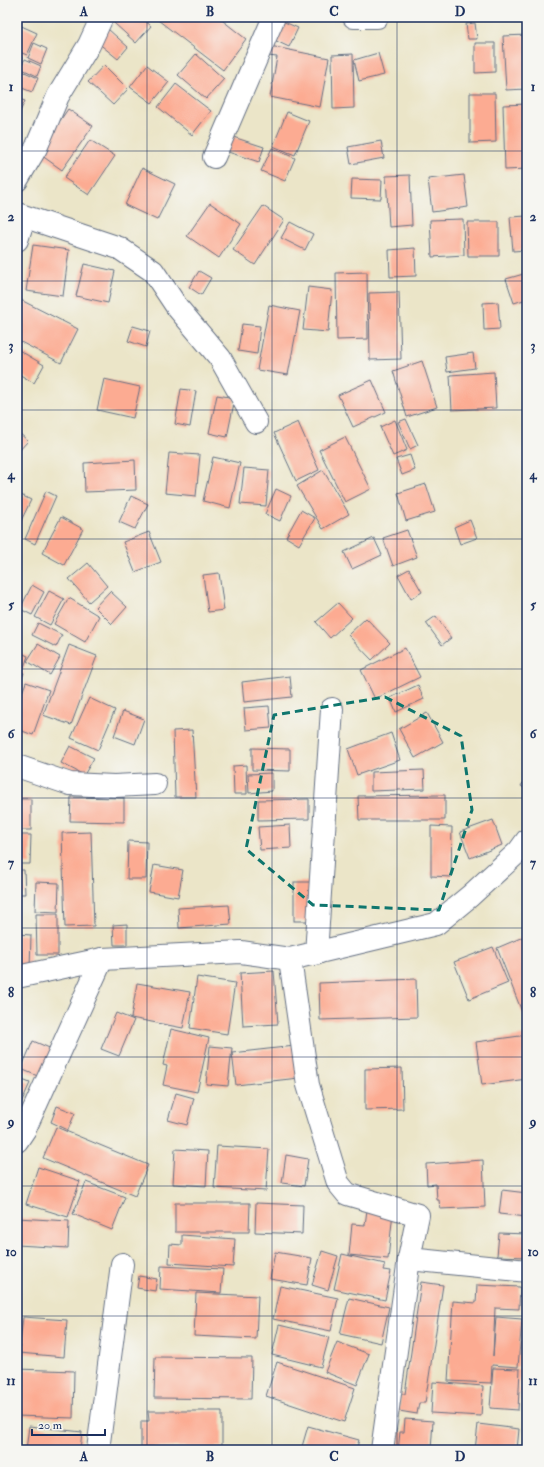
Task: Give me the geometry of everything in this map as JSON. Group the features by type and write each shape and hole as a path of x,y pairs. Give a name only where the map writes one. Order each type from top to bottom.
{"street":[{"path":"17,180 36,148 58,96 89,45 102,17"},
{"path":"214,157 274,17"},
{"path":"354,17 377,17"},
{"path":"17,240 21,216 119,248 153,271 177,307 220,358 256,422"},
{"path":"316,954 332,709"},
{"path":"17,766 70,784 114,786 156,784"},
{"path":"17,977 102,959 241,952 290,959 436,924 519,851 527,840"},
{"path":"17,1141 25,1129 102,959"},
{"path":"290,959 308,1085 338,1183 347,1194 418,1215 409,1259 382,1450"},
{"path":"409,1259 527,1271"},
{"path":"98,1450 122,1264"}],"highlighted area":[{"path":"385,697 461,736 472,810 439,910 313,905 246,849 274,715"}],"building":[{"path":"120,17 141,17 151,26 136,43 114,23"},
{"path":"154,17 218,17 246,39 223,70"},
{"path":"280,20 298,28 289,47 272,39"},
{"path":"475,23 477,39 468,39 466,24"},
{"path":"17,24 37,33 27,55 17,51"},
{"path":"108,29 128,47 118,59 97,42"},
{"path":"527,35 527,89 506,90 503,36"},
{"path":"34,43 47,49 41,64 28,58"},
{"path":"475,43 495,43 495,72 475,73"},
{"path":"270,46 329,58 320,107 270,97 277,57 268,56"},
{"path":"378,53 384,75 359,81 354,60"},
{"path":"17,54 23,57 17,69"},
{"path":"196,54 224,79 206,99 178,75"},
{"path":"353,54 354,108 333,109 332,55"},
{"path":"25,59 41,66 37,76 20,68"},
{"path":"104,65 128,89 113,105 88,82"},
{"path":"147,65 169,82 152,103 130,87"},
{"path":"20,70 38,78 32,92 17,86 17,77"},
{"path":"176,84 211,111 192,135 158,107"},
{"path":"470,93 495,93 496,142 470,143"},
{"path":"17,98 25,101 17,118"},
{"path":"527,104 527,169 505,170 503,105"},
{"path":"68,109 93,126 62,170 38,153"},
{"path":"287,112 309,121 295,155 273,146"},
{"path":"227,135 264,147 259,162 222,150"},
{"path":"90,140 115,156 89,195 64,178"},
{"path":"381,141 384,158 351,164 348,147"},
{"path":"272,148 295,158 285,181 261,171"},
{"path":"142,168 175,184 157,220 125,205"},
{"path":"410,175 412,225 389,227 386,176"},
{"path":"464,175 468,207 432,212 428,179"},
{"path":"352,179 382,180 381,199 351,198"},
{"path":"210,203 241,224 219,258 187,236"},
{"path":"263,206 284,220 255,265 233,250"},
{"path":"527,216 527,250 513,251 510,217"},
{"path":"463,219 464,255 432,257 430,220"},
{"path":"290,222 313,234 305,250 281,238"},
{"path":"467,222 499,222 499,256 468,256"},
{"path":"33,245 69,250 63,296 26,291"},
{"path":"415,248 416,276 390,277 389,250"},
{"path":"84,264 115,271 108,303 76,296"},
{"path":"199,271 211,278 201,295 189,287"},
{"path":"367,272 368,339 337,340 336,273"},
{"path":"527,273 527,299 514,303 506,279"},
{"path":"308,287 332,290 328,332 303,330"},
{"path":"399,292 401,359 370,360 369,293"},
{"path":"17,298 78,329 61,363 17,340"},
{"path":"498,302 500,329 484,330 483,303"},
{"path":"269,305 300,311 288,375 257,370"},
{"path":"242,324 260,326 257,354 238,351"},
{"path":"133,326 150,331 146,347 128,341"},
{"path":"17,349 44,365 34,383 17,373"},
{"path":"473,353 475,368 447,372 445,357"},
{"path":"422,361 437,407 407,417 393,371"},
{"path":"494,372 496,408 452,410 450,375"},
{"path":"104,379 140,387 133,418 97,410"},
{"path":"372,380 386,412 353,427 338,395"},
{"path":"181,389 196,391 190,427 175,424"},
{"path":"217,395 235,398 227,437 209,433"},
{"path":"406,419 418,445 410,449 398,422"},
{"path":"395,420 407,450 393,456 380,427"},
{"path":"298,422 319,470 296,481 274,433"},
{"path":"17,431 28,441 17,453"},
{"path":"345,437 371,489 345,502 319,450"},
{"path":"169,453 200,455 196,496 165,493"},
{"path":"410,455 415,470 402,475 396,459"},
{"path":"213,457 240,463 230,508 203,501"},
{"path":"135,460 136,490 85,492 84,463"},
{"path":"244,468 269,470 266,506 240,504"},
{"path":"323,470 349,514 323,529 297,486"},
{"path":"426,484 435,512 406,521 398,493"},
{"path":"276,489 291,496 280,521 265,514"},
{"path":"46,491 56,496 35,544 25,539"},
{"path":"17,493 31,500 17,529"},
{"path":"131,496 148,504 135,529 119,522"},
{"path":"301,510 315,518 299,545 286,537"},
{"path":"61,517 83,529 64,565 42,553"},
{"path":"470,520 477,538 460,544 454,527"},
{"path":"407,530 417,557 393,566 383,538"},
{"path":"149,532 161,562 135,572 123,542"},
{"path":"374,538 382,555 352,569 344,552"},
{"path":"88,563 107,586 89,602 69,579"},
{"path":"409,569 422,592 411,599 398,575"},
{"path":"219,573 224,610 208,612 203,575"},
{"path":"32,585 44,592 32,615 20,609"},
{"path":"49,591 64,599 50,625 35,617"},
{"path":"110,591 127,607 112,624 95,607"},
{"path":"69,598 99,616 85,642 54,624"},
{"path":"338,603 352,618 330,638 316,622"},
{"path":"436,616 451,638 442,645 426,623"},
{"path":"366,618 390,643 372,660 348,635"},
{"path":"38,623 62,635 56,647 32,635"},
{"path":"38,644 60,657 50,675 27,661"},
{"path":"69,645 97,656 71,725 43,715"},
{"path":"405,648 420,677 375,699 361,670"},
{"path":"17,651 28,656 23,670 17,668"},
{"path":"17,670 24,673 17,690"},
{"path":"290,676 292,697 244,702 242,682"},
{"path":"26,682 49,690 33,735 17,729 17,707"},
{"path":"418,685 424,699 396,712 390,698"},
{"path":"89,698 115,710 98,750 71,738"},
{"path":"269,706 271,728 246,730 244,708"},
{"path":"123,711 144,719 135,744 114,736"},
{"path":"427,713 443,742 415,758 399,729"},
{"path":"192,730 196,797 175,797 173,731"},
{"path":"391,733 400,760 357,775 348,749"},
{"path":"70,746 94,758 84,775 61,763"},
{"path":"252,748 290,749 290,771 252,770"},
{"path":"246,765 247,794 234,794 233,766"},
{"path":"424,770 425,789 371,791 371,772"},
{"path":"272,773 272,791 249,793 248,774"},
{"path":"527,776 527,790 521,786"},
{"path":"445,795 445,820 359,820 358,796"},
{"path":"71,797 124,798 124,822 70,821"},
{"path":"17,799 31,799 31,830 17,830"},
{"path":"309,799 309,819 258,820 258,800"},
{"path":"493,820 502,845 470,858 460,832"},
{"path":"290,825 291,848 260,850 258,827"},
{"path":"431,826 452,827 451,877 431,876"},
{"path":"91,832 94,926 65,927 62,833"},
{"path":"17,835 31,835 30,864 17,864"},
{"path":"128,841 147,842 146,879 127,879"},
{"path":"154,865 183,870 178,897 149,892"},
{"path":"17,870 24,870 25,894 17,894"},
{"path":"36,882 59,883 58,912 35,911"},
{"path":"294,882 315,882 315,921 294,921"},
{"path":"229,905 231,924 179,928 178,908"},
{"path":"36,914 58,914 58,955 37,955"},
{"path":"127,924 127,945 114,945 113,925"},
{"path":"17,934 31,935 30,968 17,968"},
{"path":"523,937 527,946 527,1015 524,1017 497,948"},
{"path":"493,947 508,983 469,999 454,962"},
{"path":"274,971 278,1024 243,1026 240,973"},
{"path":"197,977 235,983 227,1034 190,1028"},
{"path":"416,979 417,1017 320,1020 319,983"},
{"path":"137,983 190,992 183,1028 131,1018"},
{"path":"116,1013 134,1020 119,1056 101,1049"},
{"path":"171,1029 209,1038 197,1092 163,1085 167,1066 163,1065"},
{"path":"527,1035 527,1079 482,1085 476,1042"},
{"path":"33,1041 59,1052 47,1080 21,1069"},
{"path":"210,1046 232,1048 228,1086 206,1084"},
{"path":"295,1046 299,1078 236,1085 232,1053"},
{"path":"402,1068 403,1109 365,1110 365,1069"},
{"path":"17,1078 30,1083 17,1112"},
{"path":"176,1093 194,1098 187,1125 168,1120"},
{"path":"57,1106 75,1113 68,1130 51,1122"},
{"path":"56,1127 148,1165 135,1196 43,1158"},
{"path":"217,1146 269,1149 266,1191 214,1188"},
{"path":"175,1149 208,1151 206,1186 173,1184"},
{"path":"286,1155 308,1159 304,1186 282,1183"},
{"path":"483,1160 485,1207 440,1209 439,1200 437,1200 436,1184 427,1185 426,1164"},
{"path":"38,1167 80,1181 68,1217 26,1204"},
{"path":"86,1182 125,1197 112,1230 73,1214"},
{"path":"502,1190 527,1193 527,1217 499,1214"},
{"path":"175,1203 250,1203 249,1232 175,1232"},
{"path":"256,1203 303,1205 302,1234 255,1232"},
{"path":"367,1210 393,1212 388,1259 349,1255 352,1224 365,1225"},
{"path":"17,1218 69,1221 68,1248 17,1245"},
{"path":"499,1233 527,1234 527,1257 497,1256"},
{"path":"182,1235 235,1239 233,1267 169,1263 170,1244 182,1245"},
{"path":"322,1251 338,1256 328,1290 312,1285"},
{"path":"275,1252 312,1258 307,1285 270,1279"},
{"path":"342,1254 385,1264 383,1270 391,1271 385,1300 334,1289"},
{"path":"161,1266 223,1269 221,1293 160,1289"},
{"path":"139,1276 157,1279 155,1291 137,1288"},
{"path":"421,1282 443,1285 425,1403 419,1403 417,1414 399,1411 401,1394 405,1394"},
{"path":"477,1285 520,1287 519,1309 495,1308 493,1356 496,1317 522,1319 518,1367 492,1365 491,1383 448,1381 453,1301 476,1303"},
{"path":"280,1286 338,1298 331,1331 273,1319"},
{"path":"196,1293 258,1296 256,1339 194,1336"},
{"path":"349,1298 389,1307 381,1343 340,1334"},
{"path":"23,1317 67,1320 64,1357 19,1353"},
{"path":"279,1325 329,1337 321,1367 272,1355"},
{"path":"337,1342 369,1354 357,1385 325,1372"},
{"path":"155,1357 252,1358 251,1399 154,1398"},
{"path":"277,1362 355,1388 344,1422 266,1396"},
{"path":"493,1368 520,1369 518,1410 490,1408"},
{"path":"17,1369 74,1371 73,1418 17,1416"},
{"path":"433,1382 483,1386 481,1416 431,1413"},
{"path":"148,1411 222,1411 222,1447 141,1447 141,1421 149,1421"},
{"path":"405,1419 433,1421 431,1450 398,1450 400,1432 404,1432"},
{"path":"478,1424 519,1429 517,1450 475,1450"},
{"path":"29,1426 82,1432 80,1450 26,1450"},
{"path":"308,1426 359,1440 356,1450 301,1450"}]}
